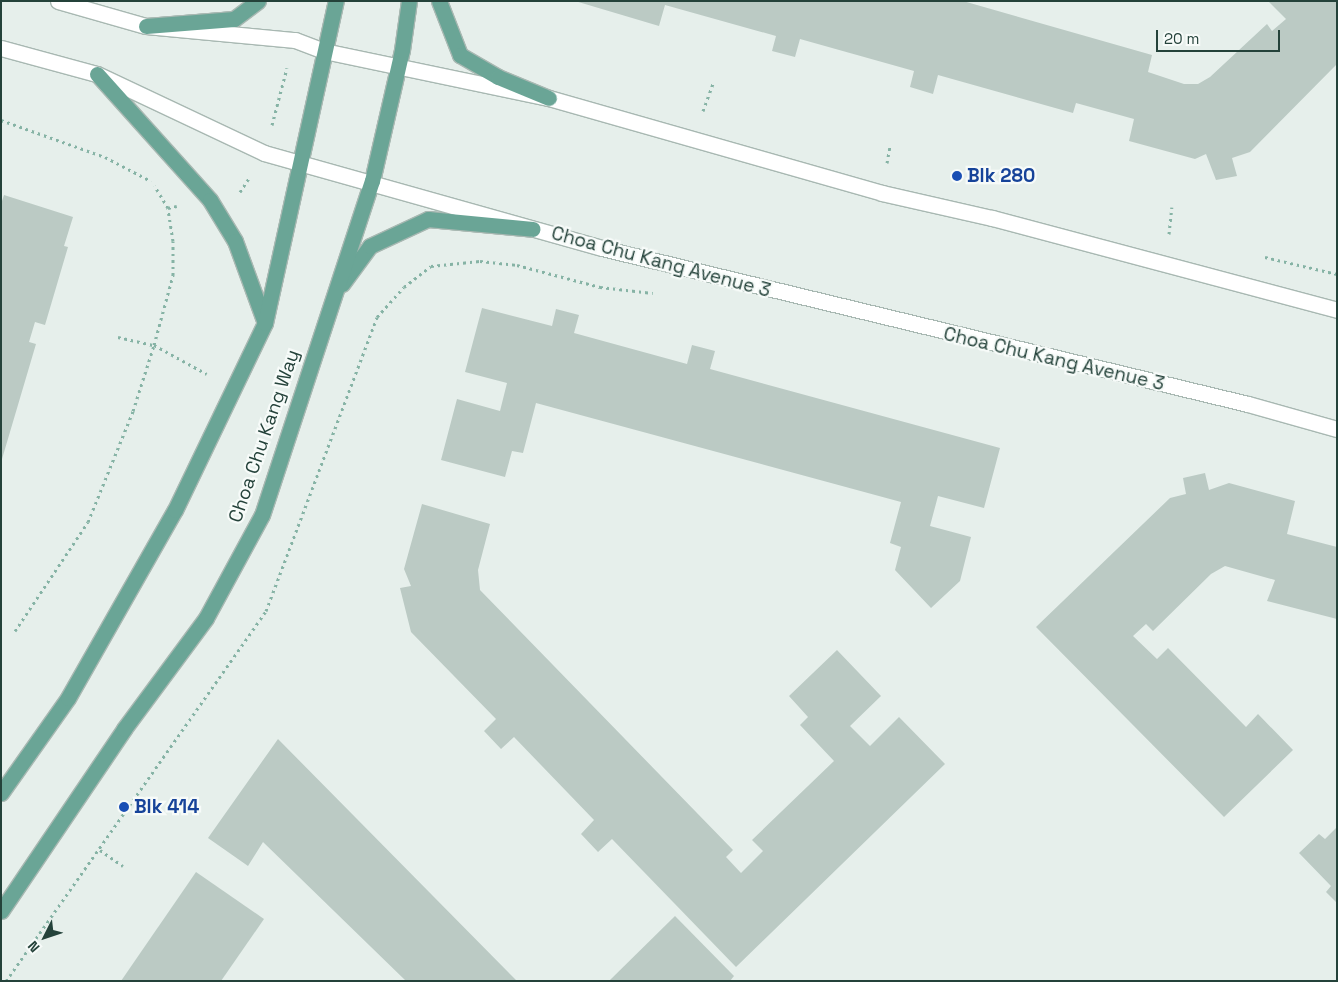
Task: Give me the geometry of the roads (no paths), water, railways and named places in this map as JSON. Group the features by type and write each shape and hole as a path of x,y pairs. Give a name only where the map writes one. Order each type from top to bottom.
{"main road":[{"path":"146,26 234,19 258,1"},
{"name":"Choa Chu Kang Way","path":"1,793 87,664 175,510 265,323 336,1"},
{"name":"Choa Chu Kang Way","path":"1,910 124,729 206,618 262,515 372,181 398,67 409,1"},
{"path":"440,1 460,55 498,76 549,98"},
{"path":"97,74 210,200 235,241 265,323"},
{"path":"333,296 370,246 428,219 533,229"}],"street":[{"path":"58,1 146,26 295,40 324,51 549,98 882,193 992,218 1337,310"},
{"name":"Choa Chu Kang Avenue 3","path":"1,48 97,74 264,153 299,163 372,181 533,229 791,296 1248,404 1337,429"}],"place":[{"name":"Blk 280","path":"957,176"},
{"name":"Blk 414","path":"124,807"}]}
